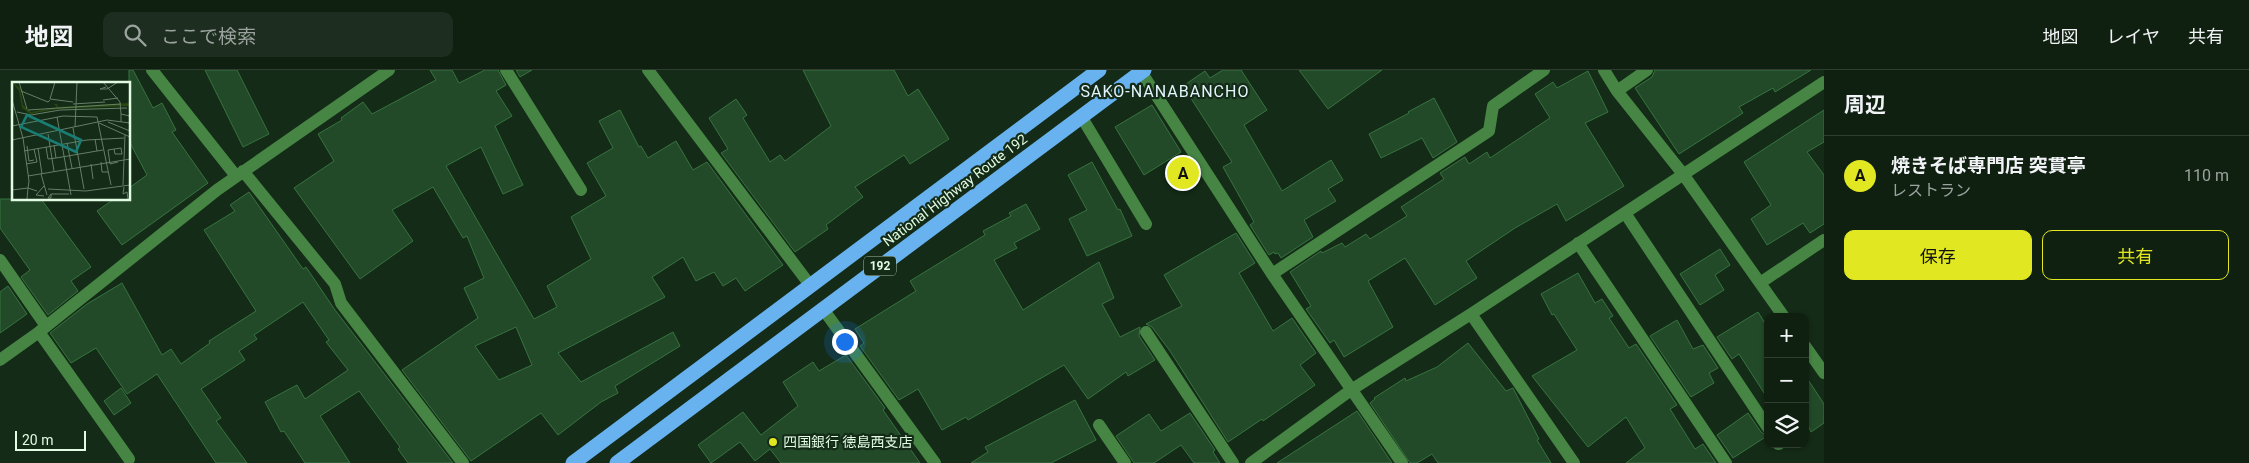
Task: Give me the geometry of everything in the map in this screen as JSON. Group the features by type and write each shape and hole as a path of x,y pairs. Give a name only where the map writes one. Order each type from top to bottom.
{"highway":[{"name":"National Highway Route 192","path":"573,463 1099,70"},
{"name":"National Highway Route 192","path":"617,463 1142,71"}],"street":[{"path":"152,70 334,284 341,303 464,463"},
{"path":"0,360 43,329 239,174 390,70"},
{"path":"506,70 581,190"},
{"path":"648,70 810,285"},
{"path":"1272,274 1489,131 1493,106 1544,70"},
{"path":"1604,70 1617,91 1683,174 1781,313"},
{"path":"1617,91 1647,70"},
{"path":"1142,71 1272,274 1402,463"},
{"path":"1259,461 1351,390 1471,314 1824,82"},
{"path":"1081,116 1146,224"},
{"path":"1625,213 1764,422"},
{"path":"1760,283 1824,240"},
{"path":"1578,243 1726,463"},
{"path":"0,260 129,459"},
{"path":"823,309 935,463"},
{"path":"1471,314 1574,463"},
{"path":"1146,332 1233,463"},
{"path":"1809,352 1824,373"},
{"path":"1098,425 1124,463"}],"building":[{"path":"129,70 133,70 153,108 162,103 176,130 172,132 208,183 122,245 97,211 113,200 130,200 130,187 147,175 130,143"},
{"path":"205,70 237,70 269,134 243,147"},
{"path":"430,70 452,70 459,83 485,70 498,70 506,85 496,91 512,116 495,126 523,185 503,194 481,147 446,166 534,319 557,307 547,286 591,259 571,217 606,196 587,163 613,148 599,121 620,110 639,147 641,146 648,158 676,141 693,170 707,162 783,265 745,291 736,278 723,286 714,272 696,281 683,257 652,277 665,297 558,353 581,382 673,332 680,346 615,386 618,393 601,402 558,435 541,413 471,461 402,370 478,318 464,288 484,278 467,236 463,238 433,187 392,210 413,241 360,279 294,188 334,161 318,134 342,120 341,118 363,102 372,114 436,80","holes":["516,327 532,365 499,380 475,346"]},
{"path":"516,70 532,70 520,77"},
{"path":"803,70 894,70 908,96 918,89 949,139 910,164 904,155 855,187 863,197 826,225 828,229 795,252 721,153 728,149 709,118 736,99 747,115 743,118 770,162 780,155 785,161 831,126"},
{"path":"1223,70 1241,70 1267,110 1244,125 1282,191 1331,160 1343,180 1328,189 1336,201 1304,220 1313,237 1281,258 1278,253 1275,254 1274,252 1269,255 1250,225 1254,222 1223,167 1232,162 1183,86 1205,71 1210,78"},
{"path":"1299,70 1382,70 1328,109"},
{"path":"1655,70 1811,70 1775,92 1773,88 1739,107 1743,113 1679,154 1635,88 1652,77"},
{"path":"1588,71 1608,112 1585,123 1624,186 1566,221 1557,204 1515,228 1466,261 1477,278 1435,305 1405,258 1368,281 1393,327 1344,357 1334,340 1330,343 1306,309 1311,306 1290,272 1321,251 1322,253 1342,243 1345,247 1366,234 1370,239 1407,216 1401,207 1444,179 1440,173 1465,157 1469,164 1487,152 1490,158 1550,118 1535,94 1553,82 1557,88"},
{"path":"1434,98 1457,142 1433,158 1422,138 1381,158 1369,134"},
{"path":"1152,105 1181,152 1144,175 1115,127"},
{"path":"1824,110 1824,142 1807,152 1824,175 1824,224 1810,233 1803,223 1767,245 1751,219 1771,205 1744,162"},
{"path":"1092,162 1118,210 1120,209 1132,236 1087,256 1069,219 1087,210 1068,175"},
{"path":"249,192 303,269 306,267 335,310 453,463 408,463 398,449 400,447 359,391 320,416 350,463 305,463 284,431 281,432 265,402 297,385 305,399 348,370 326,342 329,340 303,302 254,335 257,339 239,351 245,360 201,389 221,418 216,421 247,463 216,463 157,374 127,394 96,348 71,363 50,333 87,304 122,283 162,355 171,349 181,364 210,343 209,341 256,311 204,230 235,211 230,205"},
{"path":"0,199 42,200 91,267 71,281 78,291 48,315 21,277 30,270 0,228"},
{"path":"1026,204 1040,229 1014,243 1017,248 994,260 1023,310 1099,262 1114,298 1102,304 1120,337 1140,327 1139,336 1155,360 1128,376 1126,372 1088,399 1064,365 968,420 966,417 942,430 918,389 899,400 860,346 864,343 855,329 916,291 910,281 985,235 983,231 1011,216 1009,213"},
{"path":"1236,233 1255,263 1239,273 1273,331 1292,318 1316,353 1300,365 1315,385 1263,421 1262,419 1228,442 1170,351 1152,327 1146,324 1182,306 1164,275"},
{"path":"1720,249 1730,265 1715,275 1724,290 1700,305 1680,274"},
{"path":"1578,273 1595,303 1602,299 1613,316 1609,318 1629,348 1636,344 1677,405 1670,409 1695,449 1703,444 1716,463 1626,463 1645,448 1626,417 1588,447 1532,376 1577,350 1554,314 1552,315 1541,294"},
{"path":"8,286 27,314 0,333 0,292"},
{"path":"1758,312 1764,322 1764,393 1739,354 1732,359 1717,337"},
{"path":"1677,320 1693,349 1703,345 1718,368 1709,373 1714,383 1691,397 1650,336"},
{"path":"1468,343 1506,391 1513,388 1539,439 1537,440 1551,463 1438,463 1432,454 1417,463 1410,463 1370,403 1374,398 1405,378 1406,381 1437,367"},
{"path":"846,355 885,408 883,410 920,463 781,463 770,449 755,461 740,442 711,463 698,445 743,412 761,435 798,406 783,382 813,362 819,371"},
{"path":"1809,381 1824,404 1824,423 1811,432 1809,428"},
{"path":"121,388 131,403 114,415 104,401"},
{"path":"1075,400 1096,440 1051,463 971,463 988,452 985,447"},
{"path":"1357,411 1392,463 1277,463"},
{"path":"1190,413 1215,450 1213,452 1220,463 1194,463 1181,445 1154,463 1134,463 1116,436 1149,414 1161,431"},
{"path":"1748,413 1764,434 1764,438 1733,458 1717,435"}],"place":[{"name":"焼きそば専門店 突貫亭","path":"1183,173"},
{"name":"四国銀行 徳島西支店","path":"773,442"}],"district":[{"name":"SAKO-NANABANCHO","path":"1165,91"}]}
